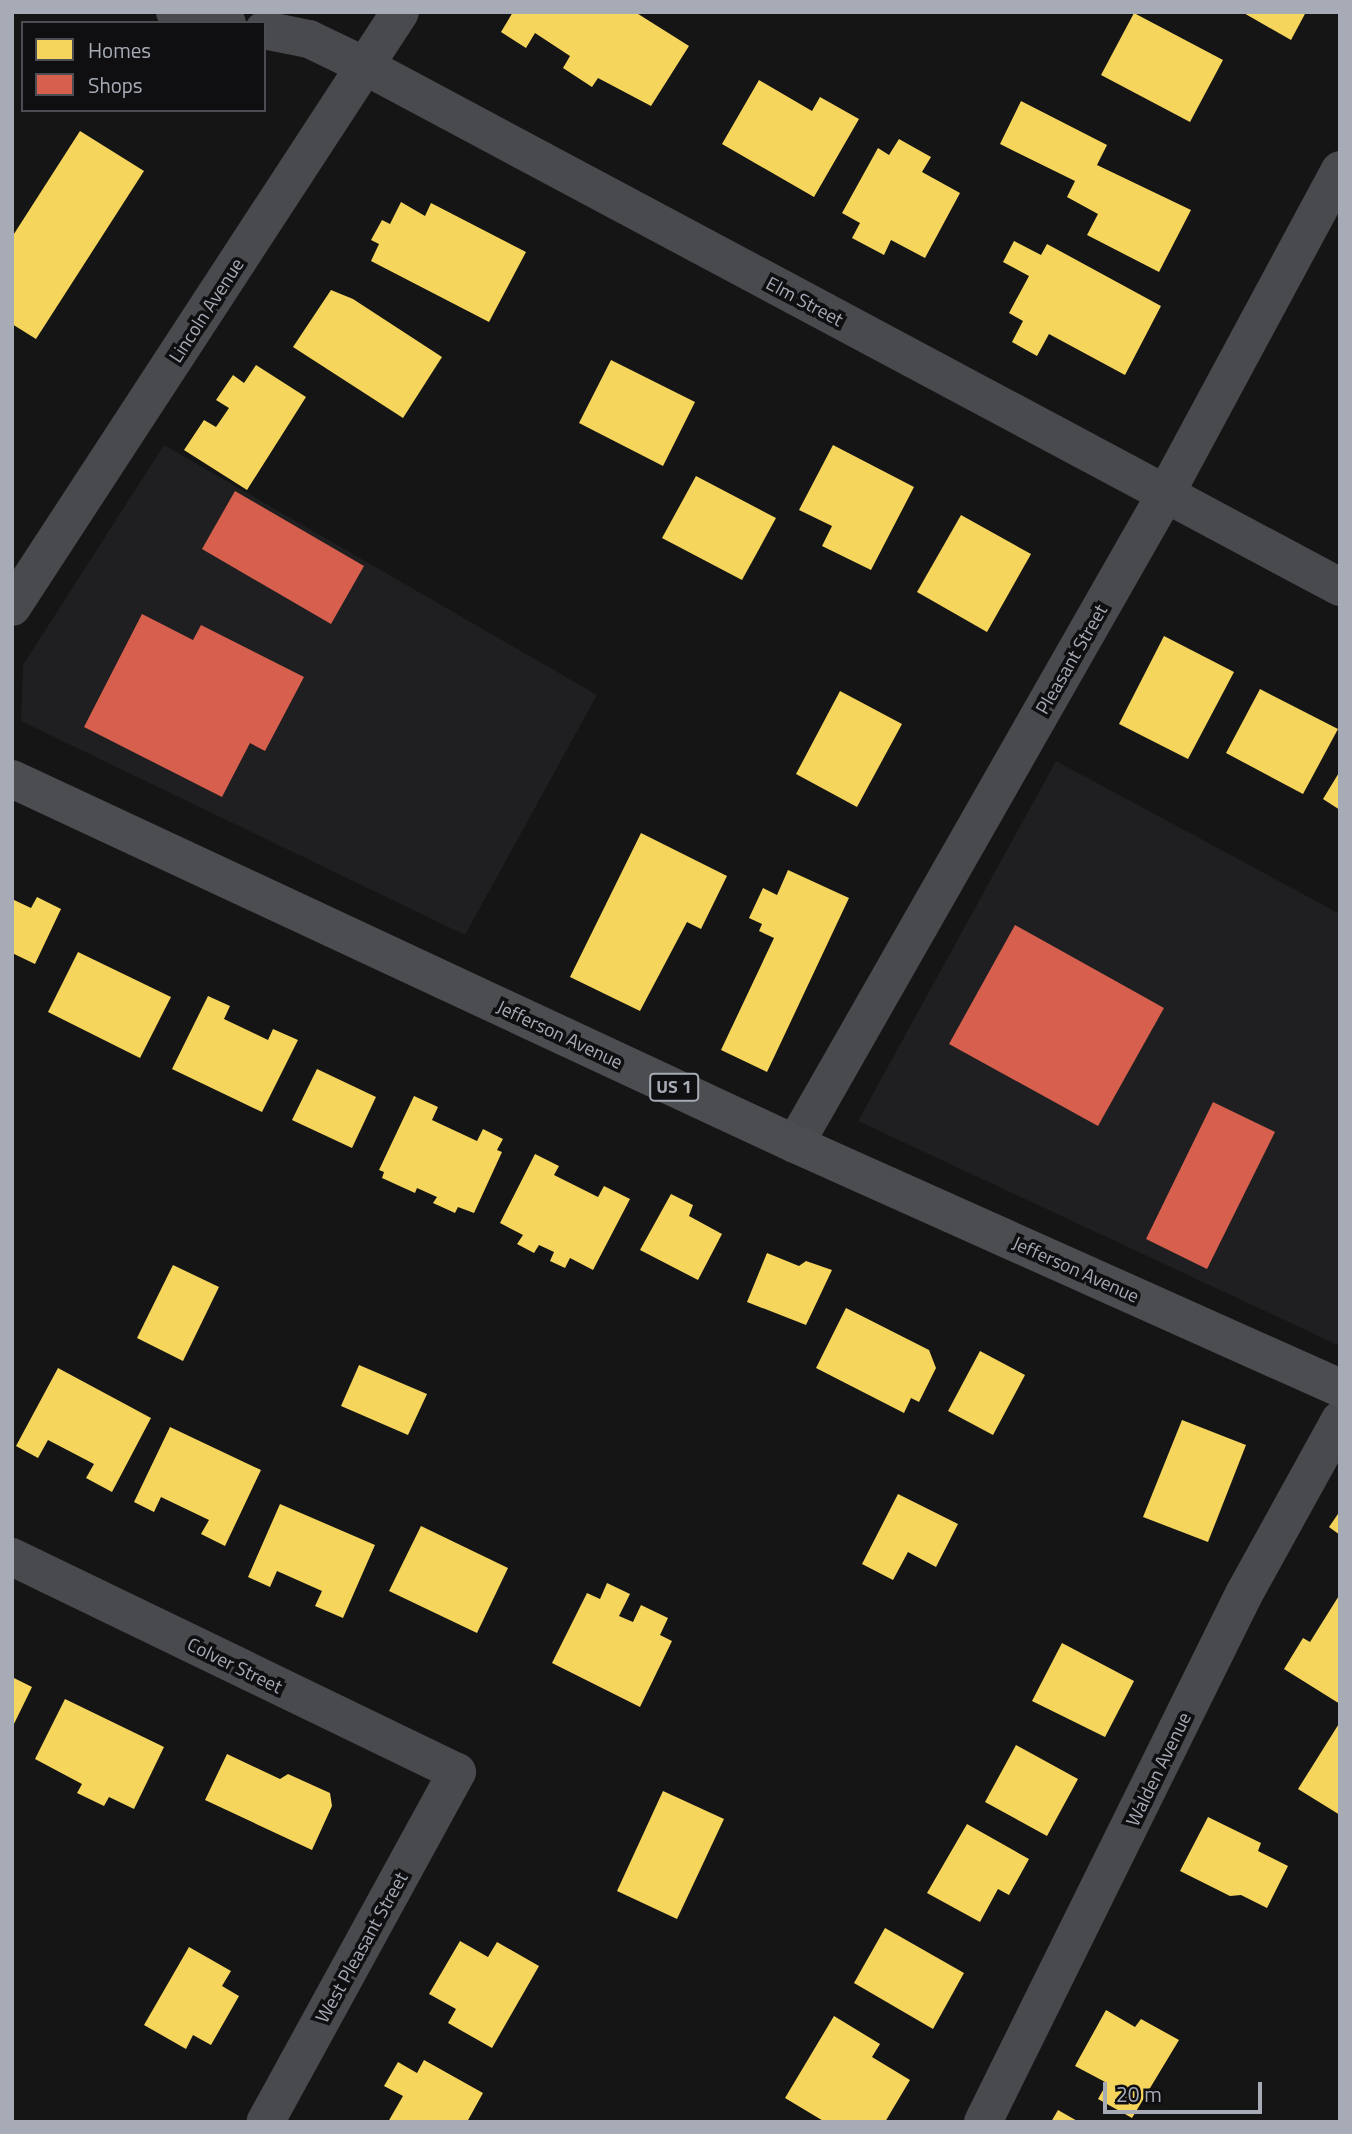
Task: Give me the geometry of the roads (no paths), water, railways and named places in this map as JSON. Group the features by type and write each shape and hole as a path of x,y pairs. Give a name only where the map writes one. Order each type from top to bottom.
{"main road":[{"name":"Jefferson Avenue","path":"12,779 795,1144 1340,1388"}],"street":[{"path":"175,12 218,21"},
{"name":"Lincoln Avenue","path":"12,607 400,12"},
{"name":"Elm Street","path":"266,30 309,40 365,66 1340,587"},
{"name":"Pleasant Street","path":"795,1144 1166,495 1340,170"},
{"name":"Walden Avenue","path":"983,2122 1244,1594 1340,1420"},
{"name":"Colver Street","path":"12,1557 457,1772"},
{"name":"West Pleasant Street","path":"265,2122 457,1772"}]}
